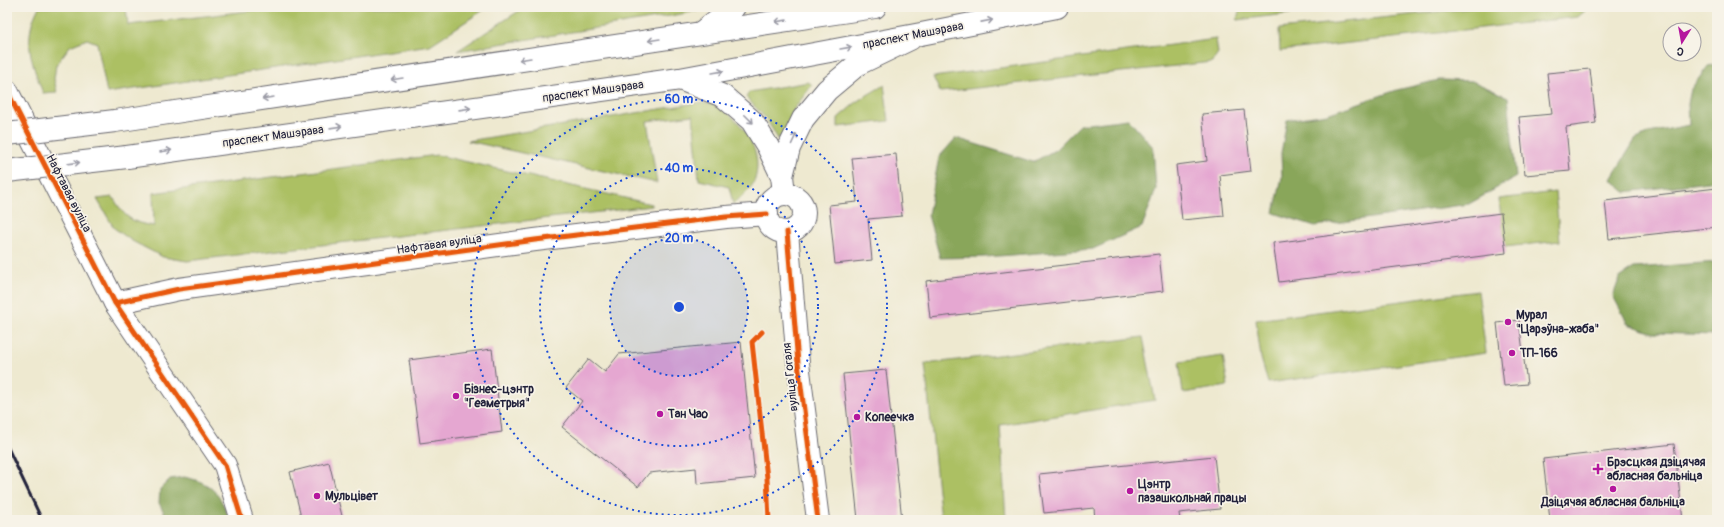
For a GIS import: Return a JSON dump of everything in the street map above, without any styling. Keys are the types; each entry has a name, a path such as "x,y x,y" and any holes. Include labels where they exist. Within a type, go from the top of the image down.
{"street":[{"path":"702,32 734,7"},
{"path":"7,134 115,122 875,7"},
{"name":"праспект Машэрава","path":"7,171 127,157 680,78 921,34 1057,7"},
{"path":"680,78 723,96 752,121 768,147 783,185 802,205 804,213 802,221 797,228 787,232 773,228 768,221 766,214 768,204 783,185 789,148 803,119 827,90 858,64 921,34"},
{"name":"Нафтавая вуліца","path":"7,91 115,303 225,465 242,520"},
{"name":"Нафтавая вуліца","path":"115,303 179,289 535,240 726,217 766,214"},
{"name":"вуліца Гогаля","path":"787,232 798,363 818,520"}],"green space":[{"path":"39,7 126,7 128,25 283,7 488,7 430,45 107,93 97,43 87,39 70,46 56,65 54,79 57,92 43,93 35,71 30,50 31,29"},
{"path":"525,7 710,7 687,13 457,51"},
{"path":"1250,7 1344,7 1237,20 1239,11"},
{"path":"1482,7 1589,7 1578,17 1280,51 1279,29"},
{"path":"1216,39 1218,53 1212,62 940,92 933,77"},
{"path":"1717,64 1717,181 1625,192 1611,179 1635,140 1649,133 1689,125 1688,104 1691,89 1708,66"},
{"path":"1439,80 1472,81 1508,97 1516,177 1469,204 1315,226 1274,213 1282,177 1281,153 1287,120 1327,114 1397,90"},
{"path":"809,82 812,85 794,109 784,133 778,139 767,120 746,97 749,92"},
{"path":"884,85 889,121 838,127 838,118 859,100"},
{"path":"696,103 714,105 726,112 742,127 753,147 757,168 754,183 743,196 733,204 729,187 699,180 693,115 647,121 657,183 468,141"},
{"path":"1128,119 1153,147 1156,189 1142,227 1093,249 985,257 940,258 928,215 939,157 956,138 1033,162 1055,150 1080,125"},
{"path":"437,155 651,204 651,206 187,261 163,257 132,241 114,228 97,199 113,197 121,210 129,218 146,225 154,226 153,193"},
{"path":"1555,192 1560,241 1504,247 1499,199"},
{"path":"1717,262 1717,335 1653,333 1628,324 1613,296 1620,277 1634,268"},
{"path":"1478,291 1486,353 1268,383 1261,358 1256,320"},
{"path":"1143,337 1155,400 1000,425 1006,520 941,520 925,364"},
{"path":"1223,356 1228,386 1183,393 1179,362"},
{"path":"184,477 202,482 214,491 222,503 230,520 168,520 159,503 160,489 170,479"}],"building":[{"path":"1590,69 1596,123 1566,127 1570,171 1525,175 1519,117 1552,114 1547,73"},
{"path":"1244,110 1251,171 1220,175 1224,216 1182,220 1176,165 1207,161 1202,114"},
{"path":"896,154 902,216 868,219 872,260 835,264 829,205 857,202 852,158"},
{"path":"1717,188 1717,227 1609,239 1605,201"},
{"path":"1501,213 1506,253 1279,282 1273,243"},
{"path":"1159,254 1163,291 930,318 926,281"},
{"name":"ТП-166","path":"1519,320 1527,384 1504,386 1497,323"},
{"name":"Тан Чао","path":"741,342 755,478 697,484 696,468 649,473 638,487 562,427 582,401 566,388 589,359 605,372 619,354"},
{"name":"Бізнес-цэнтр \"Геаметрыя\"","path":"492,349 502,432 420,443 409,360"},
{"path":"886,370 902,520 858,520 843,374"},
{"name":"Дзіцячая абласная бальніца","path":"1674,444 1683,520 1550,520 1543,459"},
{"name":"Цэнтр пазашкольнай працы","path":"1214,456 1220,509 1179,513 1180,520 1095,520 1094,508 1044,513 1039,474"},
{"name":"Мульцівет","path":"329,462 343,520 302,520 290,472"}],"railway":[{"path":"7,446 42,520"}],"cycle path":[{"path":"7,91 115,303 225,465 242,520"},
{"path":"115,303 179,289 535,240 726,217 767,214"},
{"path":"787,232 798,363 818,520"},
{"path":"762,332 752,342 767,478 769,520"}],"place":[{"name":"Мурал \"Царэўна-жаба\"","path":"1508,322"},
{"name":"ТП-166","path":"1512,353"},
{"name":"Бізнес-цэнтр \"Геаметрыя\"","path":"456,396"},
{"name":"Тан Чао","path":"660,414"},
{"name":"Копеечка","path":"857,417"},
{"name":"Брэсцкая дзіцячая абласная бальніца","path":"1598,469"},
{"name":"Дзіцячая абласная бальніца","path":"1613,489"},
{"name":"Цэнтр пазашкольнай працы","path":"1130,491"},
{"name":"Мульцівет","path":"317,496"}]}
